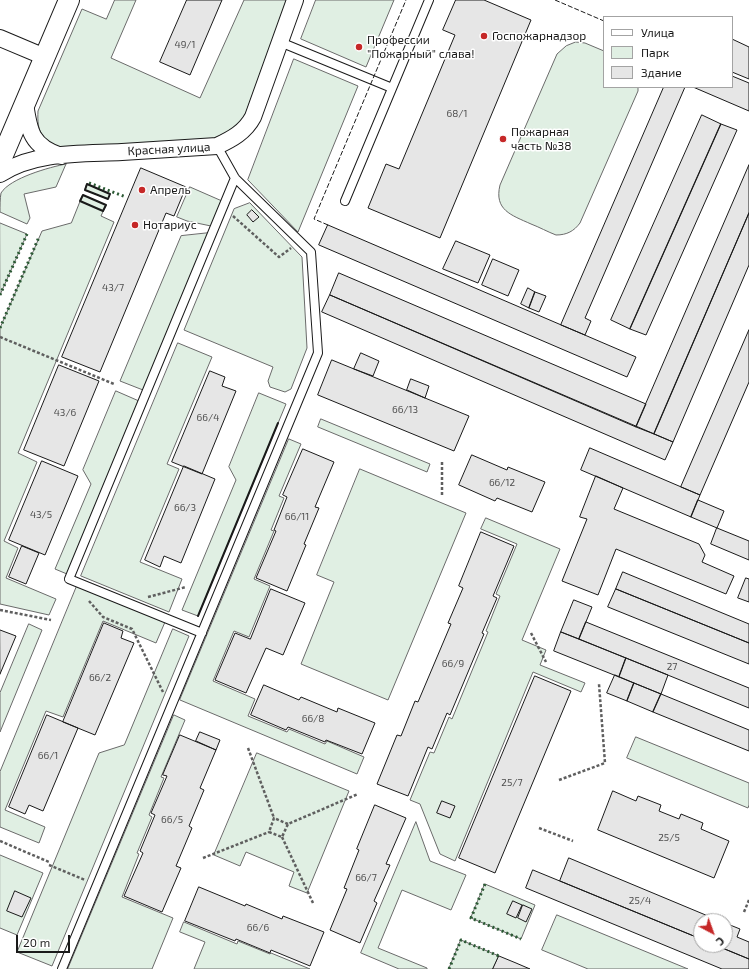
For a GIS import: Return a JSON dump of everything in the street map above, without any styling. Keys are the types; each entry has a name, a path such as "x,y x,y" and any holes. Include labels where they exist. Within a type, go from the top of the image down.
{"street":[{"path":"0,162 69,0"},
{"name":"Красная улица","path":"0,174 12,167 30,161 61,156 217,146 236,137 250,124 295,0"},
{"path":"0,38 45,57"},
{"path":"25,103 30,131 34,137 47,151 61,156"}],"lane":[{"path":"345,201 429,0"},
{"path":"280,42 392,88"},
{"path":"62,969 318,353 311,252 235,178 217,146"},
{"path":"202,634 68,579 235,178"}],"path":[{"path":"223,207 279,257 299,241"},
{"path":"0,337 114,384"},
{"path":"442,462 442,495"},
{"path":"126,602 186,587"},
{"path":"0,610 51,620"},
{"path":"102,617 132,629 171,707"},
{"path":"530,633 546,662"},
{"path":"560,780 605,763 599,684"},
{"path":"248,748 274,818 269,832"},
{"path":"282,837 288,824 358,794"},
{"path":"274,818 288,824"},
{"path":"539,828 573,841"},
{"path":"203,858 269,832 282,837 313,903"},
{"path":"0,841 49,864 98,884"},
{"path":"744,912 749,900"}],"green space":[{"path":"115,0 136,0 111,58 200,98 244,0 287,0 243,121 236,128 213,139 58,148 44,137 39,129 38,111 82,9 106,19"},
{"path":"316,0 394,0 366,67 301,39"},
{"path":"576,42 585,43 603,51 603,88 638,88 638,91 580,223 570,232 556,235 511,214 502,206 499,193 500,185 557,54 566,46"},
{"path":"294,59 358,86 298,232 248,180"},
{"path":"66,164 56,187 24,194 30,218 27,224 0,212 1,193 6,188 21,178 31,174"},
{"path":"87,184 110,194 108,199 85,190"},
{"path":"190,187 222,201 211,226 187,221 177,217"},
{"path":"83,195 106,205 101,216 114,222 18,453 37,462 4,541 18,548 6,578 56,599 49,615 0,604 0,328 42,231 71,223"},
{"path":"250,203 302,257 307,348 291,389 285,392 270,387 268,381 273,367 184,330 234,209"},
{"path":"0,223 27,234 0,295"},
{"path":"209,233 143,390 120,381 181,236"},
{"path":"178,343 212,357 167,464 179,469 140,562 182,579 169,612 81,576"},
{"path":"116,391 139,401 67,574 55,569 91,484 83,470"},
{"path":"259,393 286,404 198,616 182,610 236,480 229,467"},
{"path":"321,419 430,464 427,472 318,427"},
{"path":"289,439 301,444 279,496 284,498 271,530 274,531 254,579 270,586 249,637 234,631 213,681 255,699 248,716 287,732 289,729 325,744 327,741 364,757 357,774 180,700"},
{"path":"360,469 466,513 388,700 301,664 334,582 317,575"},
{"path":"486,518 560,549 522,640 546,650 540,665 585,683 581,692 533,672 455,861 440,854 420,804 410,800 430,752 434,753 449,717 452,719 488,632 486,631 500,596 496,594 517,544 481,529"},
{"path":"77,586 165,622 156,643 103,621 63,717 46,711 5,810 45,827 39,843 0,827 0,772"},
{"path":"29,624 42,630 0,732 0,693"},
{"path":"173,629 189,636 52,966 17,952 99,753 124,745"},
{"path":"174,715 185,720 161,777 164,778 149,815 152,817 137,853 139,854 122,897 173,918 152,969 68,969"},
{"path":"636,737 749,783 748,808 627,758"},
{"path":"257,753 349,791 307,893 289,886 294,872 246,852 240,866 214,855"},
{"path":"416,822 430,861 466,875 451,910 402,890 378,948 427,969 399,969 361,953"},
{"path":"0,855 43,873 17,935 0,928"},
{"path":"485,884 535,905 521,939 471,918"},
{"path":"557,915 688,969 588,969 542,950"},
{"path":"184,922 237,944 238,941 310,969 194,969 205,942 180,932"},
{"path":"461,940 499,956 493,969 449,969"}],"building":[{"path":"187,0 222,0 190,75 160,62"},
{"path":"456,0 484,0 531,20 440,238 368,208 386,164 399,169 455,35 443,30"},
{"path":"733,39 749,47 749,79 733,72"},
{"path":"733,76 749,83 749,111 695,88 733,88"},
{"path":"664,88 685,88 585,318 591,321 585,335 561,325"},
{"path":"702,115 721,124 630,329 611,320"},
{"path":"721,124 737,130 646,335 630,329"},
{"path":"749,165 749,213 654,434 636,427"},
{"path":"141,168 186,187 174,216 166,213 100,372 62,357"},
{"path":"252,210 259,217 253,222 247,215"},
{"path":"749,213 749,265 673,442 654,434"},
{"path":"328,225 636,357 627,377 319,245"},
{"path":"456,241 490,255 478,283 443,269"},
{"path":"493,259 519,270 508,296 482,285"},
{"path":"339,273 646,404 636,427 330,295"},
{"path":"528,288 535,292 529,308 521,304"},
{"path":"535,292 546,296 539,312 529,308"},
{"path":"330,295 673,442 665,460 322,312"},
{"path":"749,330 749,382 700,495 681,487"},
{"path":"361,353 379,361 373,376 354,369"},
{"path":"332,360 469,416 454,451 318,395"},
{"path":"59,365 99,381 64,466 24,450"},
{"path":"210,371 225,377 222,386 236,391 202,474 172,462"},
{"path":"411,379 429,386 425,398 407,390"},
{"path":"590,448 700,495 691,517 581,470"},
{"path":"303,449 334,462 315,507 319,508 287,591 256,578 276,531 274,530 287,497 283,495"},
{"path":"472,455 507,470 508,467 545,482 532,512 497,498 495,501 459,485"},
{"path":"42,461 78,476 45,555 9,540"},
{"path":"184,466 215,479 181,563 164,556 160,567 145,560"},
{"path":"596,476 623,488 614,509 699,544 705,555 702,562 734,576 726,594 616,549 598,595 562,581 587,519 580,517"},
{"path":"698,500 724,511 717,528 691,517"},
{"path":"717,528 749,541 749,560 711,544"},
{"path":"481,532 514,546 493,596 497,598 482,633 484,634 450,715 447,713 432,749 428,747 408,796 377,784 397,735 401,736 415,701 418,702 451,624 448,623 463,588 459,586"},
{"path":"22,546 39,553 26,584 9,577"},
{"path":"623,572 749,624 749,643 616,589"},
{"path":"746,578 749,579 749,602 738,598"},
{"path":"271,589 305,603 283,655 266,648 246,693 215,680 235,633 250,639"},
{"path":"616,589 749,643 749,664 608,607"},
{"path":"574,600 592,607 579,639 561,632"},
{"path":"586,622 749,688 749,708 579,639"},
{"path":"104,623 123,631 121,638 134,643 95,735 63,722"},
{"path":"0,630 16,636 0,674"},
{"path":"561,632 626,658 619,677 554,651"},
{"path":"626,658 668,675 661,694 619,677"},
{"path":"615,675 634,683 627,701 607,693"},
{"path":"535,676 571,691 495,873 459,858"},
{"path":"634,683 661,694 653,712 627,701"},
{"path":"264,685 299,700 301,697 337,712 338,708 375,723 362,754 326,740 325,742 288,727 286,730 251,715"},
{"path":"661,694 749,730 749,751 653,712"},
{"path":"47,715 78,728 43,811 29,805 25,814 9,807"},
{"path":"200,732 220,740 216,750 196,741"},
{"path":"180,735 216,750 200,788 204,790 189,826 192,828 176,866 181,868 162,912 124,896 143,853 140,851 155,815 151,813 167,776 163,775"},
{"path":"613,791 636,801 638,796 661,805 659,811 679,819 681,814 703,823 701,829 729,841 714,878 598,830"},
{"path":"442,801 455,806 450,818 437,813"},
{"path":"375,805 406,818 386,864 390,865 374,901 377,903 360,943 330,930 347,889 344,888 359,850 357,849"},
{"path":"569,858 701,913 693,913 693,936 560,881"},
{"path":"533,870 693,936 693,953 733,952 749,959 749,969 722,969 526,888"},
{"path":"199,887 245,906 246,904 282,919 283,916 324,932 310,966 271,950 270,953 236,939 235,941 185,921"},
{"path":"15,891 31,898 22,917 7,911"},
{"path":"513,901 522,905 516,918 507,914"},
{"path":"523,905 532,909 526,922 518,918"},
{"path":"733,926 740,929 737,937 749,942 749,959 733,952"},
{"path":"499,956 516,963 530,969 493,969"}],"hedge":[{"path":"89,183 126,197"},
{"path":"0,295 27,234"},
{"path":"0,328 39,237"},
{"path":"485,884 471,918 521,939"},
{"path":"449,969 461,940 499,956"}],"fence":[{"path":"328,225 314,219 406,0"},
{"path":"555,0 603,21"}],"wall":[{"path":"87,184 110,194 108,199 85,190 87,184"},
{"path":"83,195 106,205 103,211 80,201 83,195"},
{"path":"198,616 278,423"}],"place":[{"name":"Госпожарнадзор","path":"484,36"},
{"name":"Профессии \"Пожарный\" слава!","path":"359,47"},
{"name":"Пожарная часть №38","path":"503,139"},
{"name":"Апрель","path":"142,190"},
{"name":"Нотариус","path":"135,225"}]}
